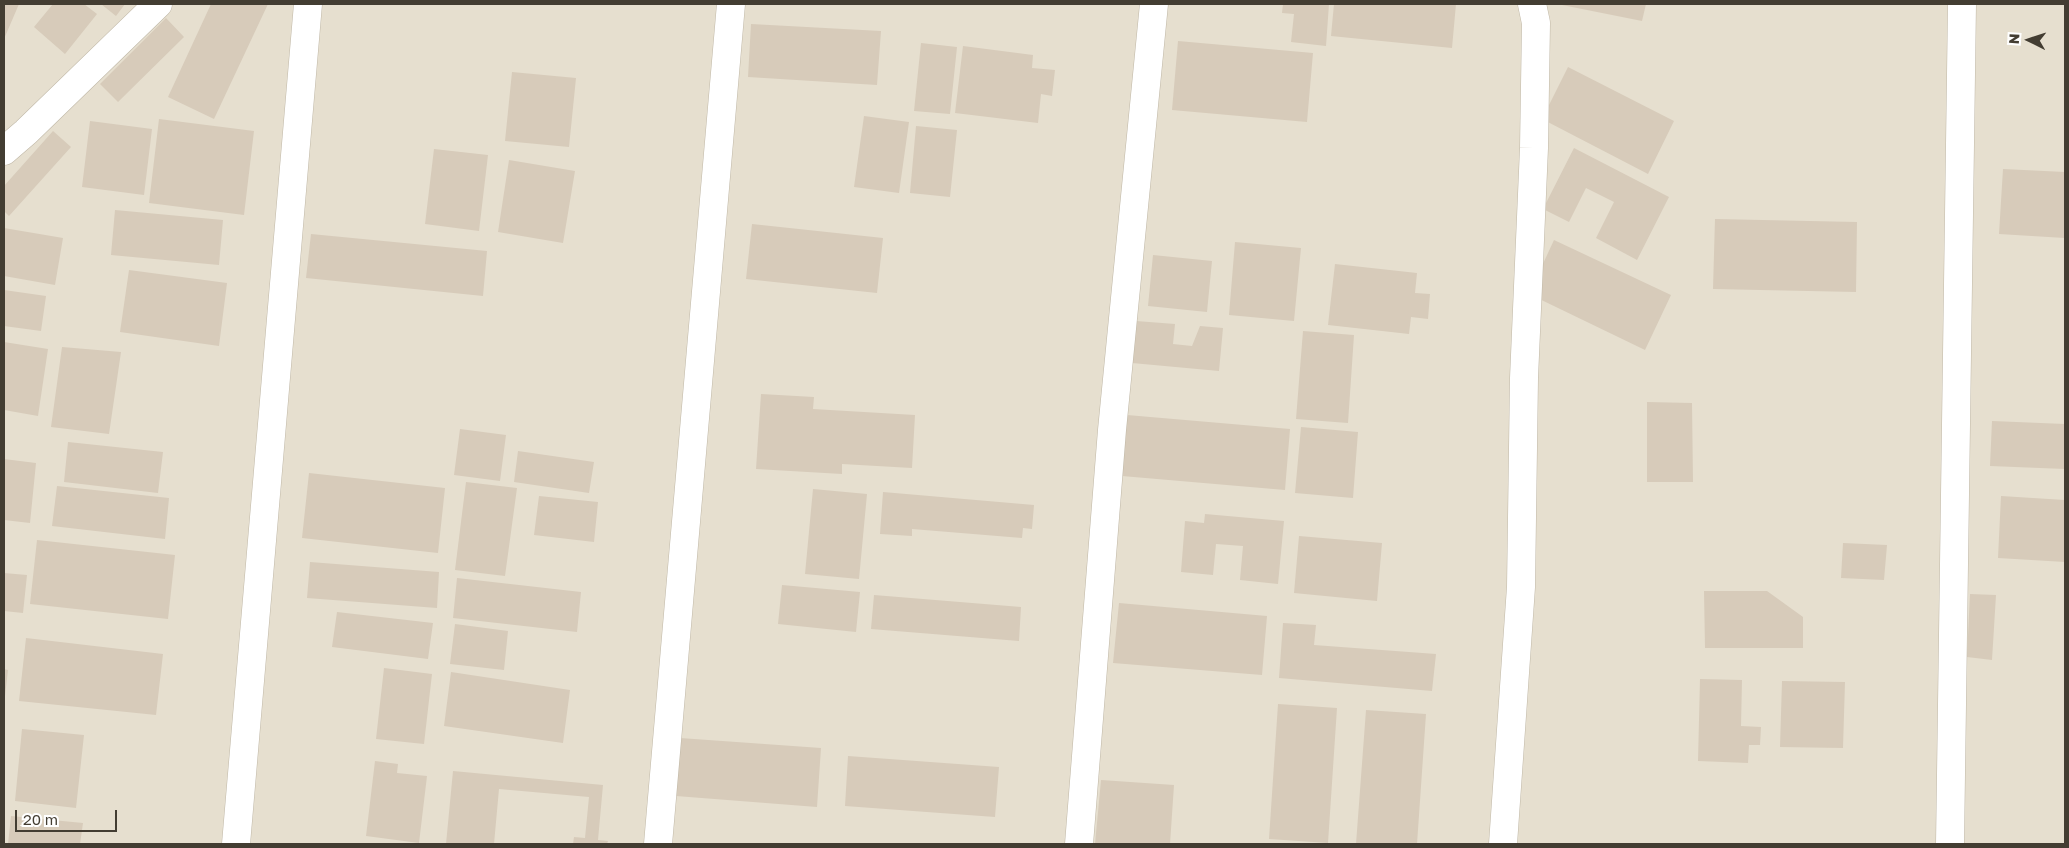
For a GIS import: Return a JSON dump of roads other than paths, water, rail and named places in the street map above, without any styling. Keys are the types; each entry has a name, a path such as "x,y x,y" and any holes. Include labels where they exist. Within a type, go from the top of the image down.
{"street":[{"path":"4,151 158,4"},
{"path":"236,844 308,4"},
{"path":"658,844 731,4"},
{"path":"1079,844 1113,420 1154,4"},
{"path":"1503,844 1521,587 1524,378 1534,148 1536,23 1532,4"},
{"path":"1950,844 1962,4"}]}
